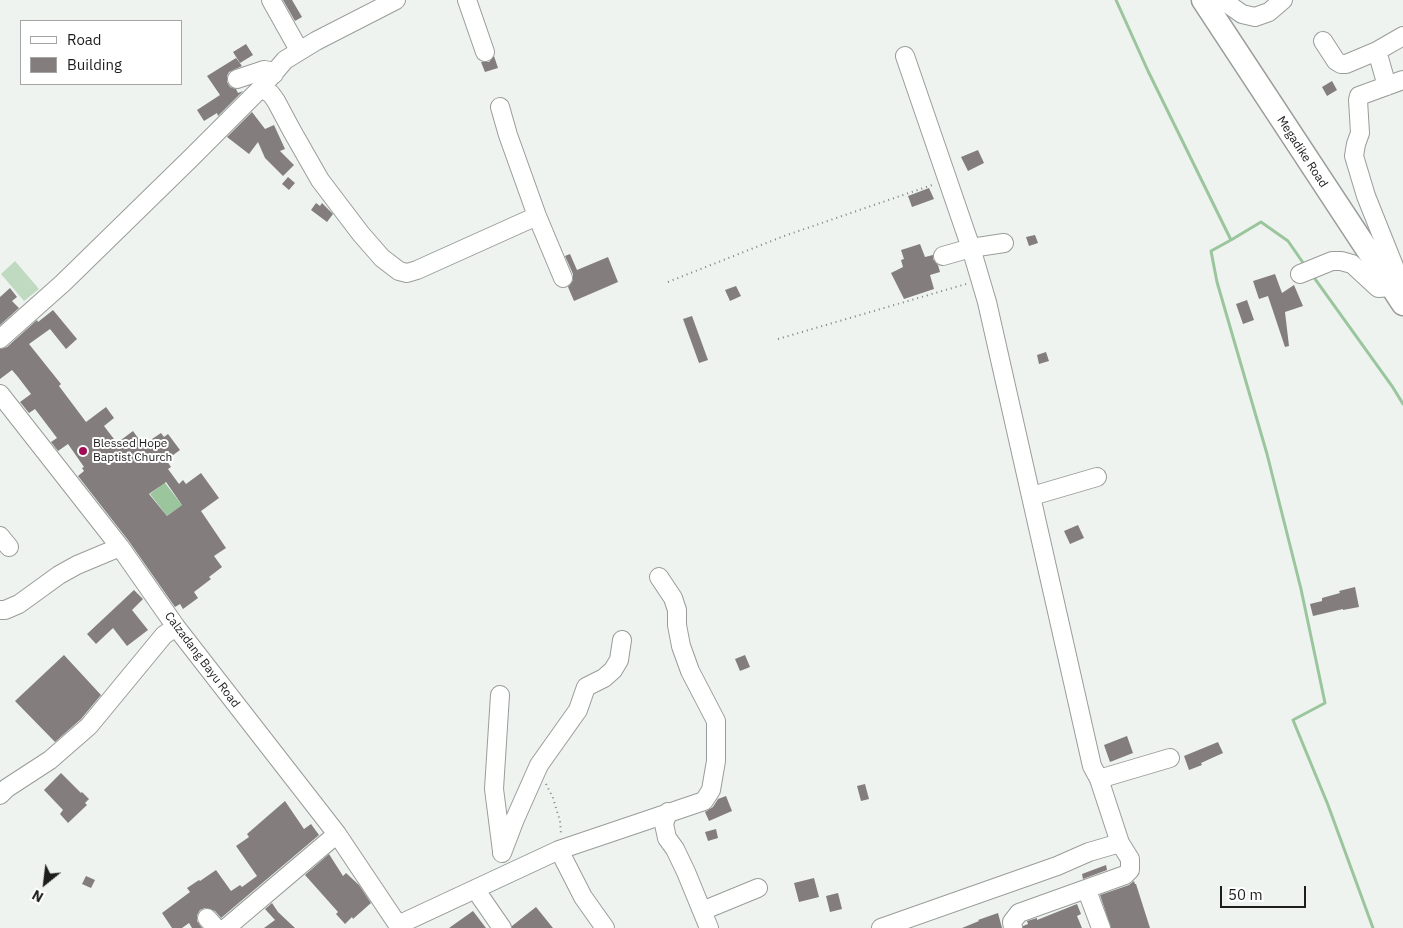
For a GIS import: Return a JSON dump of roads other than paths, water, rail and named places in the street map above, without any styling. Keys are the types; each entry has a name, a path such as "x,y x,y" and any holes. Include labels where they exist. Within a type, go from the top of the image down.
{"main road":[{"name":"Megadike Road","path":"1202,0 1397,296"}],"street":[{"path":"271,0 300,50"},
{"path":"0,339 63,283 191,158 261,88 285,60 300,50 396,0"},
{"path":"467,0 485,52"},
{"path":"1222,0 1242,14 1255,18 1269,12 1282,0"},
{"path":"1323,41 1336,61 1346,64 1377,51 1403,36"},
{"path":"1307,271 1332,261 1352,264 1378,288 1397,296 1394,266 1366,196 1354,156 1360,133 1359,96 1395,83 1377,51"},
{"path":"905,56 971,248 980,280 1032,496 1092,766 1100,779 1120,844 1130,859 1128,872 1121,877 1084,890 1016,921"},
{"path":"237,79 264,70 274,74"},
{"path":"261,88 271,94 276,101 320,180 361,234 382,258 399,271 407,273 417,270 537,216"},
{"path":"500,107 537,216 563,278"},
{"path":"943,256 971,248 1004,243"},
{"name":"Calzadang Bayu Road","path":"0,394 120,548 176,627 337,834 399,926"},
{"path":"1032,496 1096,477"},
{"path":"0,610 5,610 19,604 59,575 77,565 120,548"},
{"path":"399,926 559,850 704,801 711,790 716,761 716,721 690,671 681,646 677,625 677,610 673,598 659,577"},
{"path":"0,795 7,788 50,760 89,726 164,634 176,627"},
{"path":"502,853 539,765 578,710 586,687 604,678 619,660 622,640"},
{"path":"499,879 502,853 494,789 500,696"},
{"path":"1100,779 1170,758"},
{"path":"668,812 664,824 667,838 675,849 686,872 709,928"},
{"path":"226,928 337,834"},
{"path":"881,928 926,920 1102,848 1120,844"},
{"path":"559,850 583,897 605,928"},
{"path":"702,911 758,888"},
{"path":"475,889 502,928"},
{"path":"1084,890 1089,896 1101,928"}],"waterway":[{"path":"1116,0 1148,71 1231,240 1261,222 1288,241 1306,267"},
{"path":"1231,240 1211,251 1217,282 1267,454 1301,589 1325,703 1293,720 1328,805 1373,928"},
{"path":"1313,276 1403,404"}],"place":[{"name":"Blessed Hope Baptist Church","path":"83,451"}]}
